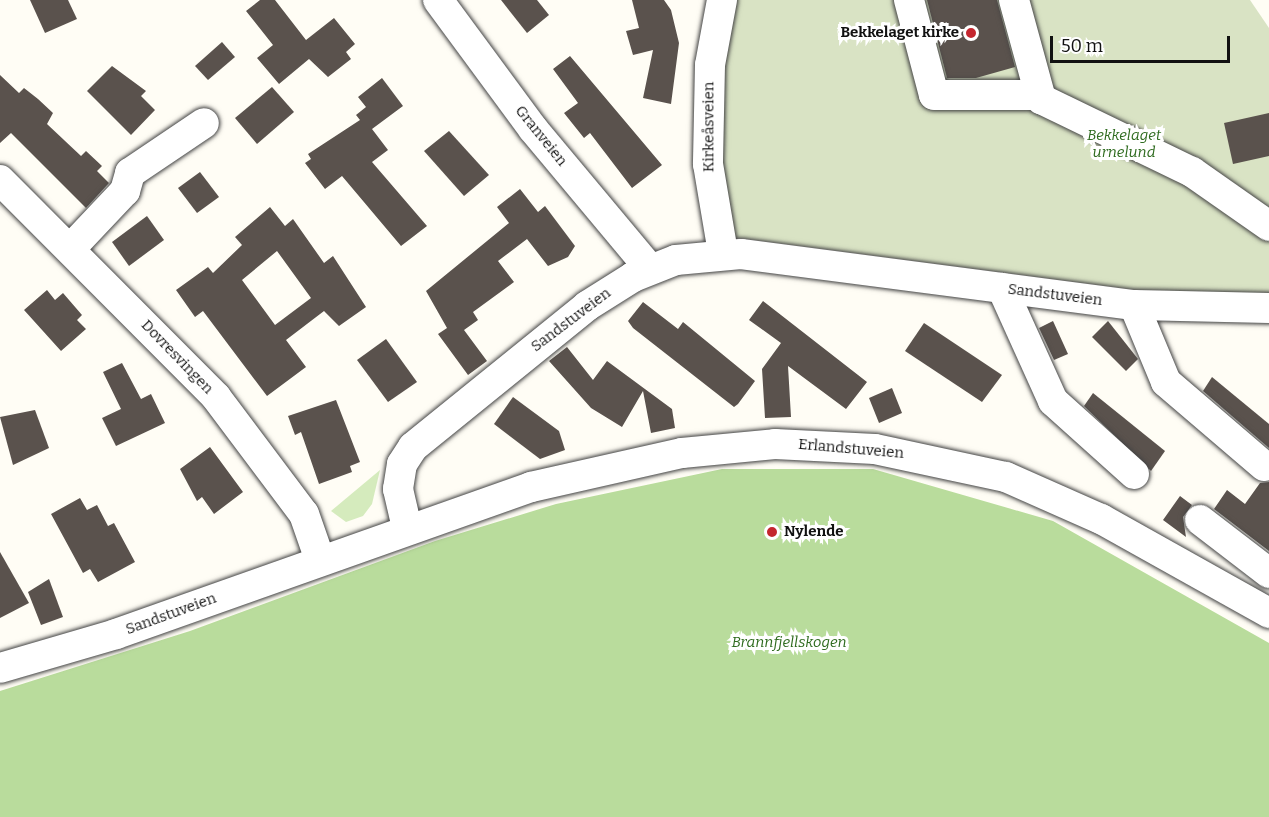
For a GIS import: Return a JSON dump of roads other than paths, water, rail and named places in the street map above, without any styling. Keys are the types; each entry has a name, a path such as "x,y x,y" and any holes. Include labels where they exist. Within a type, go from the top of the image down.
{"street":[{"name":"Granveien","path":"438,0 533,129 650,269"},
{"name":"Kirkeåsveien","path":"722,0 710,65 708,164 723,253"},
{"path":"909,0 934,95 1038,95 1192,172 1269,226"},
{"path":"1014,0 1038,95"},
{"path":"72,247 125,191 130,173 204,123"},
{"name":"Dovresvingen","path":"0,180 72,247 216,398 303,514 320,560"},
{"name":"Sandstuveien","path":"0,668 116,634 407,528 398,489 402,464 413,447 562,325 650,269 723,253 1134,305 1269,308"},
{"path":"1002,288 1053,401 1134,474"},
{"path":"1134,305 1166,382 1264,466"},
{"name":"Erlandstuveien","path":"407,528 560,479 682,453 785,444 875,448 949,462 1035,489 1138,538 1269,614"},
{"path":"1200,520 1269,573"}],"place":[{"name":"Bekkelaget kirke","path":"971,33"},
{"name":"Nylende","path":"772,532"}],"park label":[{"name":"Bekkelaget urnelund","path":"1124,144"},
{"name":"Brannfjellskogen","path":"789,643"}]}
